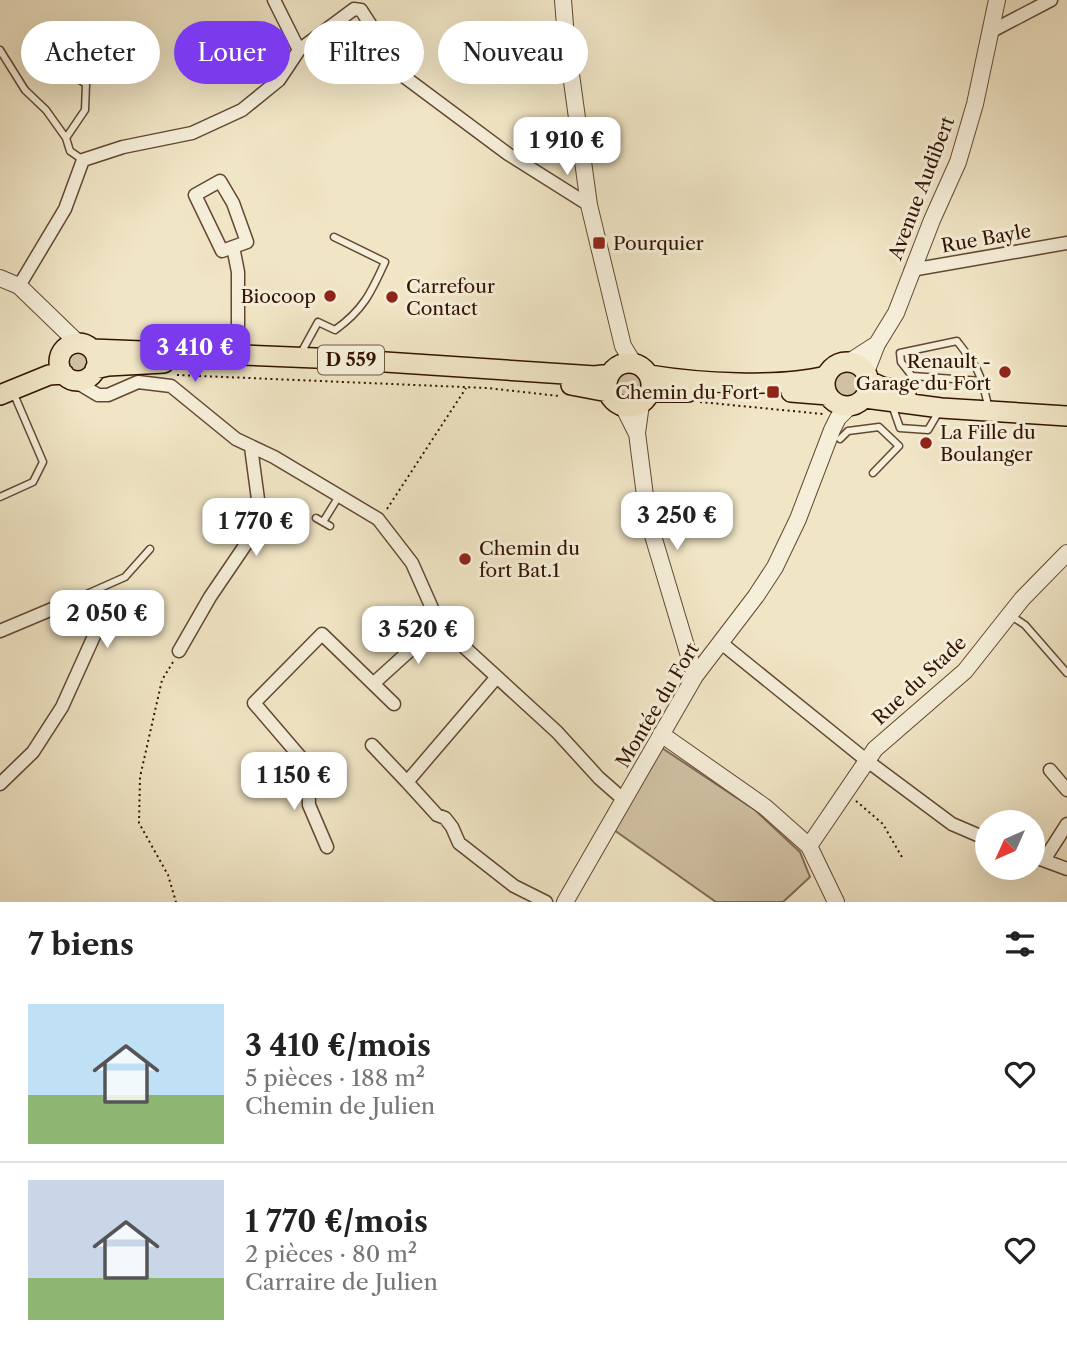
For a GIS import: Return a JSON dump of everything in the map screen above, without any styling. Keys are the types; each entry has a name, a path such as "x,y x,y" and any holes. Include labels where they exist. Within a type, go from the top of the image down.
{"main road":[{"name":"D 559","path":"4,389 77,361 238,355 595,376 629,384 814,379 844,399 1067,416"},
{"path":"77,361 219,364 593,387 629,384"},
{"name":"D 559","path":"844,399 882,387 914,396 1067,406"}],"street":[{"path":"274,0 299,50"},
{"path":"563,0 589,205 623,346 648,519 695,676"},
{"name":"Avenue Audibert","path":"844,399 896,313 911,270 958,162 975,104 998,0"},
{"path":"990,32 1051,0"},
{"path":"19,286 65,209 83,160 123,147 192,133 242,110 279,80 299,50 354,9 361,10 394,64 406,78 508,154 589,205"},
{"path":"220,181 233,203 247,242 233,247 222,250 195,195 220,181"},
{"name":"Rue Bayle","path":"911,270 1067,243"},
{"path":"233,247 238,272 238,355"},
{"path":"0,278 19,286 77,361 98,395 108,395 138,382 171,386 236,439 274,457 379,520 412,563 439,624 556,732 599,778 624,800"},
{"name":"Montée du Fort","path":"565,902 695,676 775,567 798,519 844,399"},
{"path":"179,650 209,597 246,544 259,507 251,447"},
{"name":"Rue du Stade","path":"809,846 875,749 965,671 1032,587 1067,553"},
{"path":"0,631 69,602 90,607 99,625 62,707 33,752 0,784"},
{"path":"374,682 439,624"},
{"path":"327,847 309,805 309,766 254,703 322,634 394,704"},
{"path":"720,642 866,760 952,824 975,834"},
{"path":"407,782 496,678"},
{"path":"661,734 765,807 809,846 836,902"},
{"path":"372,745 437,815 445,818 459,843 514,886 546,902"},
{"path":"1050,770 1067,790"},
{"path":"1045,850 1067,824"},
{"path":"1045,861 1067,869"}],"lane":[{"path":"0,50 25,90 46,110 66,138 70,151 83,160"},
{"path":"66,138 85,110 86,84"},
{"path":"298,357 318,322 335,330 359,310 385,262 334,237"},
{"path":"982,381 912,376 901,362 900,353 957,341 980,370 987,401"},
{"path":"0,497 33,482 43,461 4,389"},
{"path":"844,399 848,430 879,427 898,446 873,473"},
{"path":"323,522 339,495"},
{"path":"69,602 125,577 150,549"},
{"path":"1010,615 1025,625 1067,673"}],"path":[{"path":"176,375 467,387 567,396"},
{"path":"379,520 467,387"},
{"path":"690,401 797,410 844,399"},
{"path":"176,902 168,875 139,823 140,776 162,680 179,650"},
{"path":"846,792 883,824 903,859"}],"shaded area":[{"path":"75,343 96,358 91,375 78,380 59,366 59,357 65,347"},
{"path":"628,363 642,369 651,381 637,406 623,405 612,399 610,374 619,366"},
{"path":"847,363 862,369 868,384 862,399 847,405 832,399 826,384 832,369"},
{"path":"662,748 755,810 800,852 810,877 783,902 716,902 614,830"}],"place":[{"name":"Pourquier","path":"599,243"},
{"name":"Biocoop","path":"330,296"},
{"name":"Carrefour Contact","path":"392,297"},
{"name":"Renault - Garage du Fort","path":"1005,372"},
{"name":"Chemin du Fort","path":"773,392"},
{"name":"La Fille du Boulanger","path":"926,443"},
{"name":"Chemin du fort Bat.1","path":"465,559"}]}
